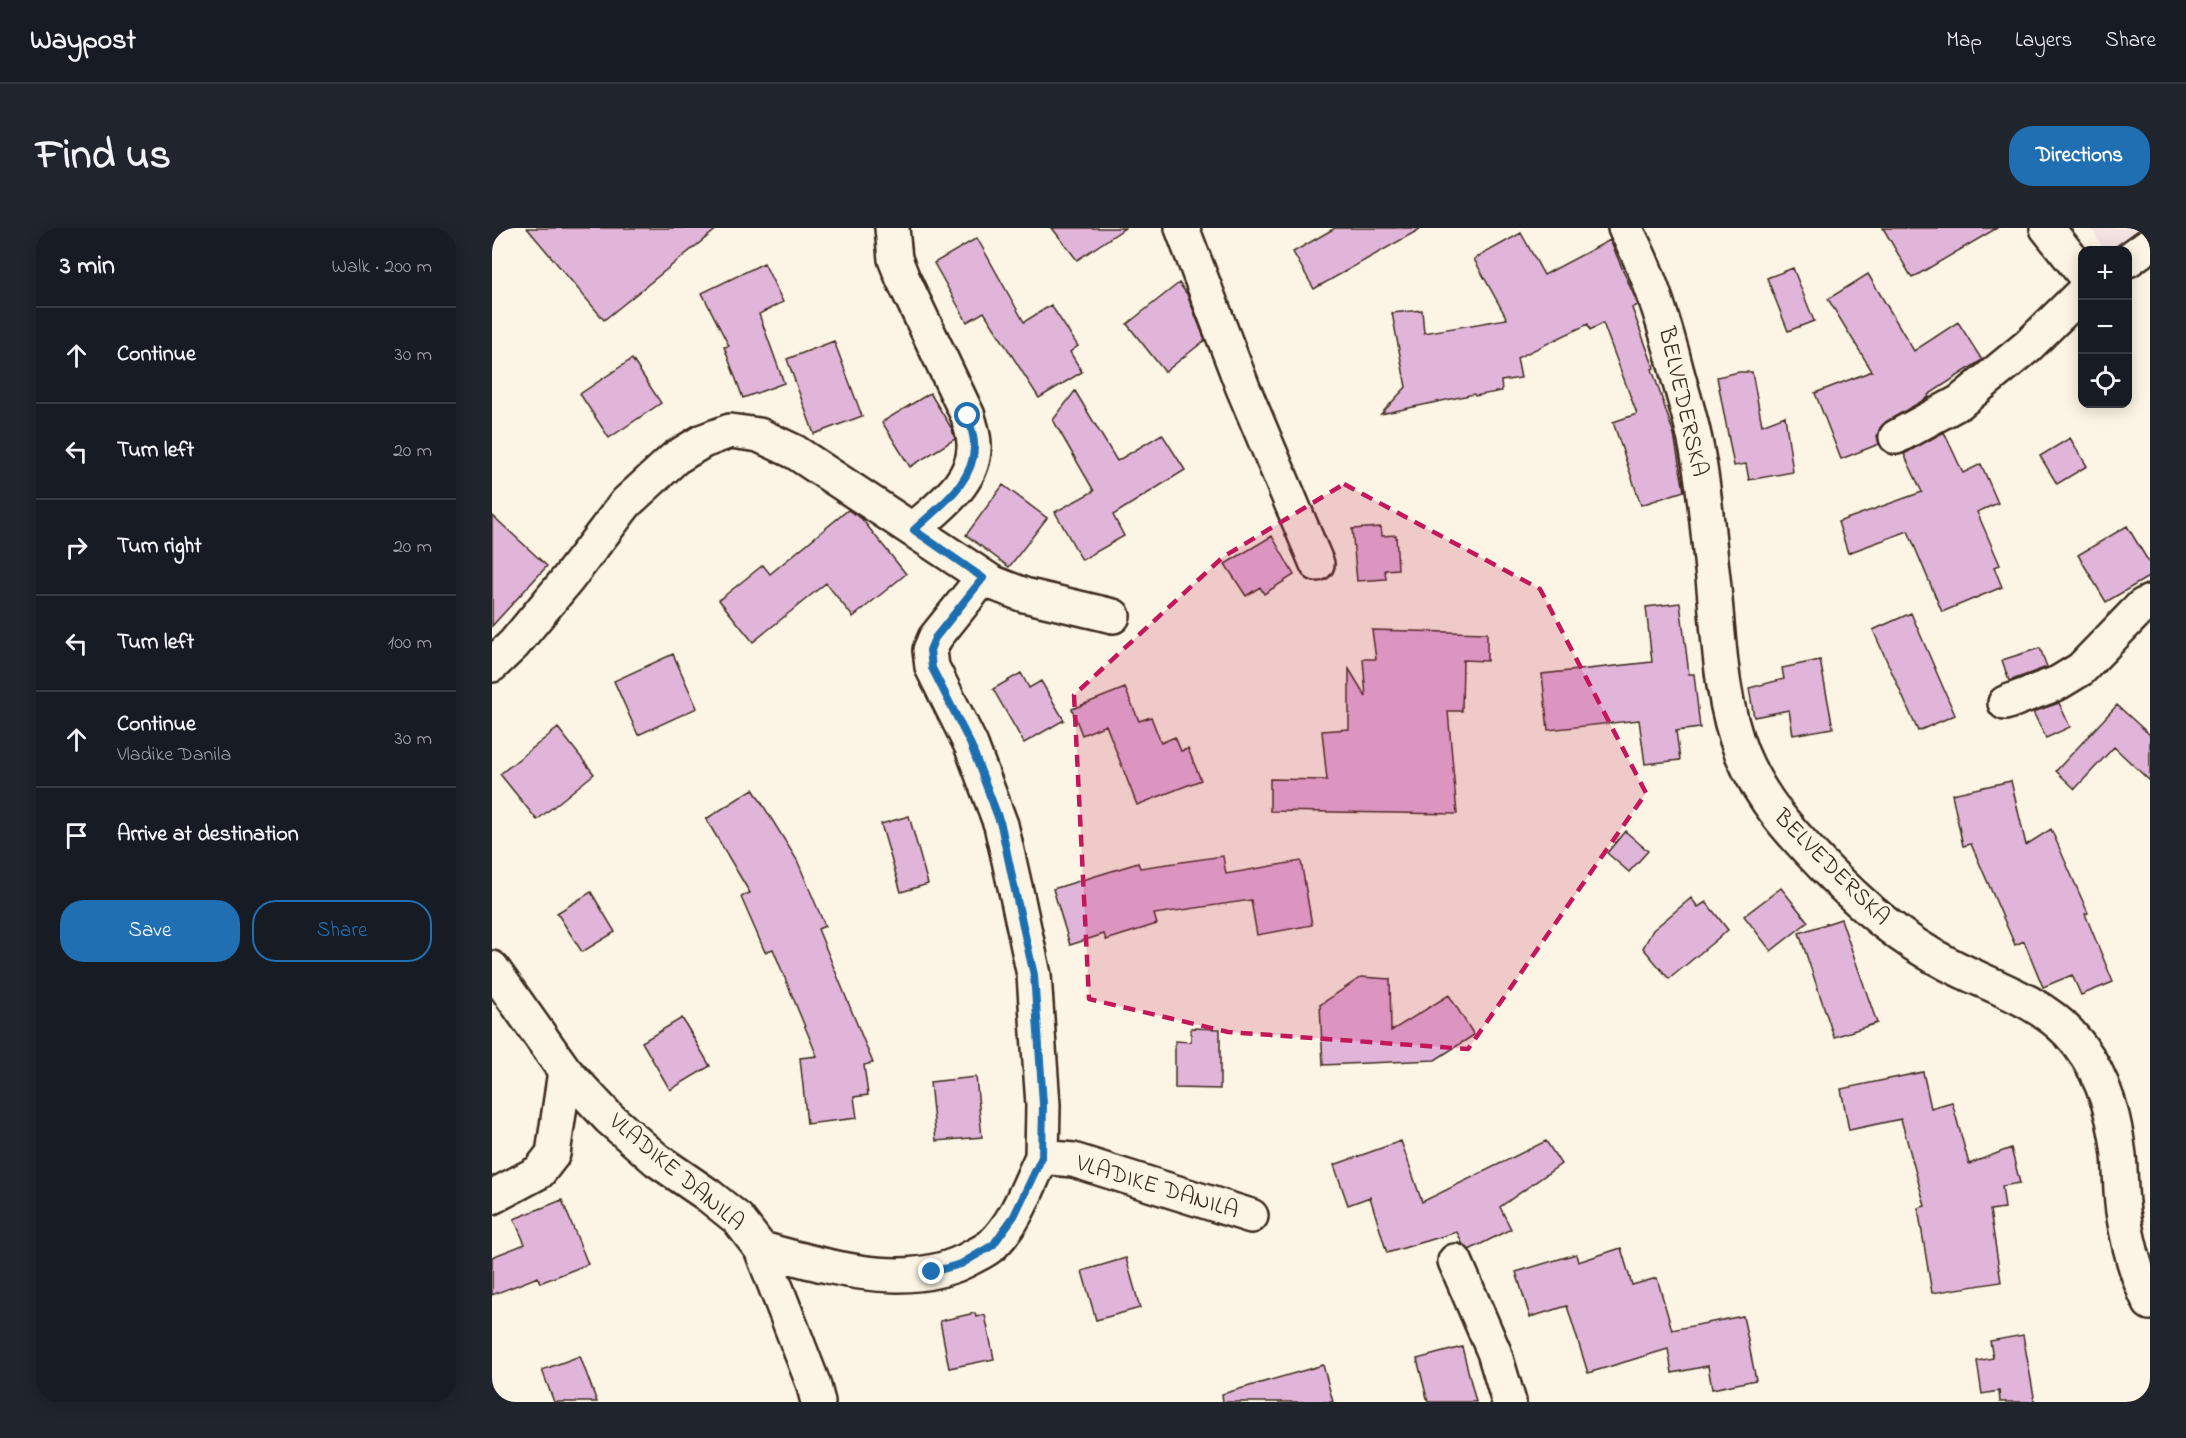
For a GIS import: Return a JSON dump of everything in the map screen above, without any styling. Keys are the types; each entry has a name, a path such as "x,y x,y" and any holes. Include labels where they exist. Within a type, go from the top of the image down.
{"street":[{"path":"892,228 895,259 968,416 974,445 970,468 961,484 914,530"},
{"path":"1182,228 1243,388 1317,564"},
{"name":"BELVEDERSKA","path":"1625,228 1642,258 1692,429 1704,498 1724,683 1731,720 1742,753 1763,798 1794,836 1868,910 1900,935 1946,964 2035,1005 2069,1033 2097,1070 2112,1110 2119,1153 2123,1216 2131,1254 2150,1303"},
{"path":"2047,228 2078,267"},
{"path":"2132,257 2150,244"},
{"path":"1896,437 1960,402 2028,346 2078,297"},
{"path":"492,665 514,644 567,580 626,503 675,458 703,441 730,432 759,435 795,452 993,584 1113,616"},
{"path":"983,578 935,638 930,650 932,668 971,745 1001,825 1020,911 1034,975 1043,1104 1042,1157"},
{"path":"2005,703 2058,683 2081,669 2142,606 2150,602"},
{"name":"VLADIKE DANILA","path":"492,968 565,1071 609,1118 657,1160 738,1219 761,1249 850,1271 882,1274 932,1272 961,1264 993,1245 1014,1216 1042,1157 1072,1160 1251,1216"},
{"path":"492,1197 539,1172 553,1154 565,1071"},
{"path":"761,1249 813,1383 818,1402"},
{"path":"1455,1261 1494,1352 1509,1402"}],"highlighted area":[{"path":"1344,484 1540,589 1646,793 1468,1049 1228,1032 1089,999 1074,695 1223,557"}],"shaded area":[{"path":"2091,228 2150,228 2131,246 2102,246"}],"building":[{"path":"527,228 718,228 604,320"},
{"path":"1052,228 1125,228 1077,260"},
{"path":"1335,228 1422,228 1314,289 1293,252"},
{"path":"1883,228 1997,228 1912,278"},
{"path":"1521,233 1544,275 1610,240 1638,305 1632,308 1654,368 1652,369 1674,435 1684,491 1641,505 1613,422 1637,414 1603,323 1590,330 1588,324 1517,358 1521,378 1501,381 1502,391 1475,396 1474,394 1381,414 1406,387 1392,313 1422,310 1424,333 1507,319 1474,259"},
{"path":"977,238 1024,322 1051,305 1078,346 1070,352 1082,372 1039,398 984,312 967,322 934,263"},
{"path":"764,263 783,302 759,314 784,383 743,398 724,347 729,346 702,293"},
{"path":"1793,268 1814,321 1788,331 1767,278"},
{"path":"1868,274 1914,351 1958,322 1982,360 1928,395 1929,397 1887,421 1880,428 1877,436 1879,444 1841,459 1815,393 1872,371 1828,299"},
{"path":"1179,283 1187,294 1205,340 1165,372 1127,324"},
{"path":"834,341 862,416 814,434 787,359"},
{"path":"632,359 661,403 609,438 580,394"},
{"path":"1739,372 1752,372 1762,425 1785,416 1793,472 1749,480 1746,464 1734,466 1717,377"},
{"path":"1075,391 1117,461 1162,434 1185,470 1113,515 1124,536 1082,560 1055,512 1094,491 1053,420"},
{"path":"930,393 952,429 955,439 910,467 882,422"},
{"path":"1944,432 1963,473 1981,464 1998,503 1977,512 2000,565 1994,567 2002,587 1942,612 1908,531 1848,553 1838,522 1922,492 1904,454"},
{"path":"2070,438 2087,466 2057,484 2040,456"},
{"path":"1003,485 1047,518 1009,567 966,535"},
{"path":"848,510 861,518 906,574 853,617 826,583 753,642 719,600 763,565 770,574"},
{"path":"492,515 547,566 492,626"},
{"path":"2127,526 2150,564 2150,576 2106,602 2078,555"},
{"path":"1381,527 1382,536 1396,535 1398,569 1385,570 1386,579 1357,581 1352,529"},
{"path":"1272,536 1294,575 1264,594 1260,587 1246,596 1225,564"},
{"path":"1680,603 1689,674 1694,674 1700,728 1676,731 1680,760 1645,764 1639,720 1548,730 1542,674 1652,662 1646,607"},
{"path":"1911,613 1955,715 1918,731 1873,630"},
{"path":"1372,630 1487,633 1487,661 1463,660 1462,711 1448,711 1457,814 1270,811 1270,779 1327,780 1322,731 1349,729 1349,669 1366,697 1363,659 1376,659"},
{"path":"2040,648 2047,667 2009,681 2002,660"},
{"path":"673,654 697,708 638,735 614,681"},
{"path":"1820,660 1833,728 1793,735 1789,710 1754,717 1749,688 1784,679 1782,668"},
{"path":"1021,673 1029,688 1041,681 1064,720 1024,743 993,689"},
{"path":"1125,688 1139,721 1151,717 1161,743 1175,737 1181,751 1188,749 1201,780 1137,805 1106,725 1082,735 1072,709"},
{"path":"2059,703 2070,727 2046,738 2033,712"},
{"path":"2117,705 2150,735 2150,781 2114,747 2075,789 2056,771"},
{"path":"558,728 594,774 537,820 500,774"},
{"path":"2011,781 2026,845 2051,829 2088,913 2085,914 2113,982 2081,995 2072,975 2043,987 2024,941 2015,945 1971,844 1963,846 1952,794"},
{"path":"753,789 797,860 825,926 818,929 873,1063 864,1065 868,1095 854,1097 857,1118 807,1124 800,1058 817,1056 773,949 765,952 741,897 750,893 706,819"},
{"path":"909,816 928,884 901,892 881,824"},
{"path":"1625,831 1648,851 1629,872 1607,853"},
{"path":"1223,856 1226,874 1301,861 1312,925 1257,935 1251,900 1154,914 1157,924 1106,940 1104,934 1070,945 1053,889 1138,863 1140,868"},
{"path":"1781,888 1808,922 1771,951 1744,916"},
{"path":"591,892 615,932 582,952 557,913"},
{"path":"1691,898 1698,907 1706,902 1728,930 1669,979 1643,948 1653,930"},
{"path":"1841,919 1877,1023 1834,1037 1799,933"},
{"path":"1361,977 1390,979 1391,1031 1449,995 1474,1035 1435,1060 1323,1065 1320,1005"},
{"path":"682,1018 710,1066 670,1090 642,1042"},
{"path":"1191,1028 1220,1029 1220,1089 1175,1088 1175,1041 1191,1042"},
{"path":"1923,1072 1931,1108 1952,1102 1969,1164 2011,1148 2020,1183 2002,1186 2005,1208 1990,1210 2001,1282 1932,1293 1918,1208 1925,1206 1901,1119 1849,1130 1841,1089"},
{"path":"976,1077 982,1137 936,1141 930,1082"},
{"path":"1401,1141 1422,1202 1546,1141 1561,1164 1500,1207 1511,1229 1469,1250 1463,1245 1457,1232 1387,1253 1370,1197 1348,1205 1334,1165"},
{"path":"562,1200 588,1264 540,1283 538,1277 492,1295 492,1257 525,1244 514,1219"},
{"path":"1621,1248 1632,1285 1657,1278 1672,1330 1743,1316 1756,1380 1712,1389 1708,1366 1672,1373 1668,1349 1588,1373 1567,1306 1530,1317 1516,1272 1576,1254 1578,1262"},
{"path":"1126,1258 1140,1308 1096,1320 1082,1271"},
{"path":"975,1313 976,1317 985,1315 994,1359 949,1368 940,1321"},
{"path":"2023,1335 2035,1402 2000,1402 1999,1391 1982,1394 1977,1361 1993,1358 1990,1341"},
{"path":"1462,1347 1476,1402 1428,1402 1417,1359"},
{"path":"580,1356 597,1402 554,1402 542,1370"},
{"path":"1323,1365 1333,1402 1223,1402 1222,1394"}],"route":[{"path":"932,1272 961,1264 993,1245 1014,1216 1042,1157 1043,1104 1034,975 1001,825 971,745 932,668 930,650 935,638 983,578 914,530 961,484 970,468 974,445 968,416"}]}
